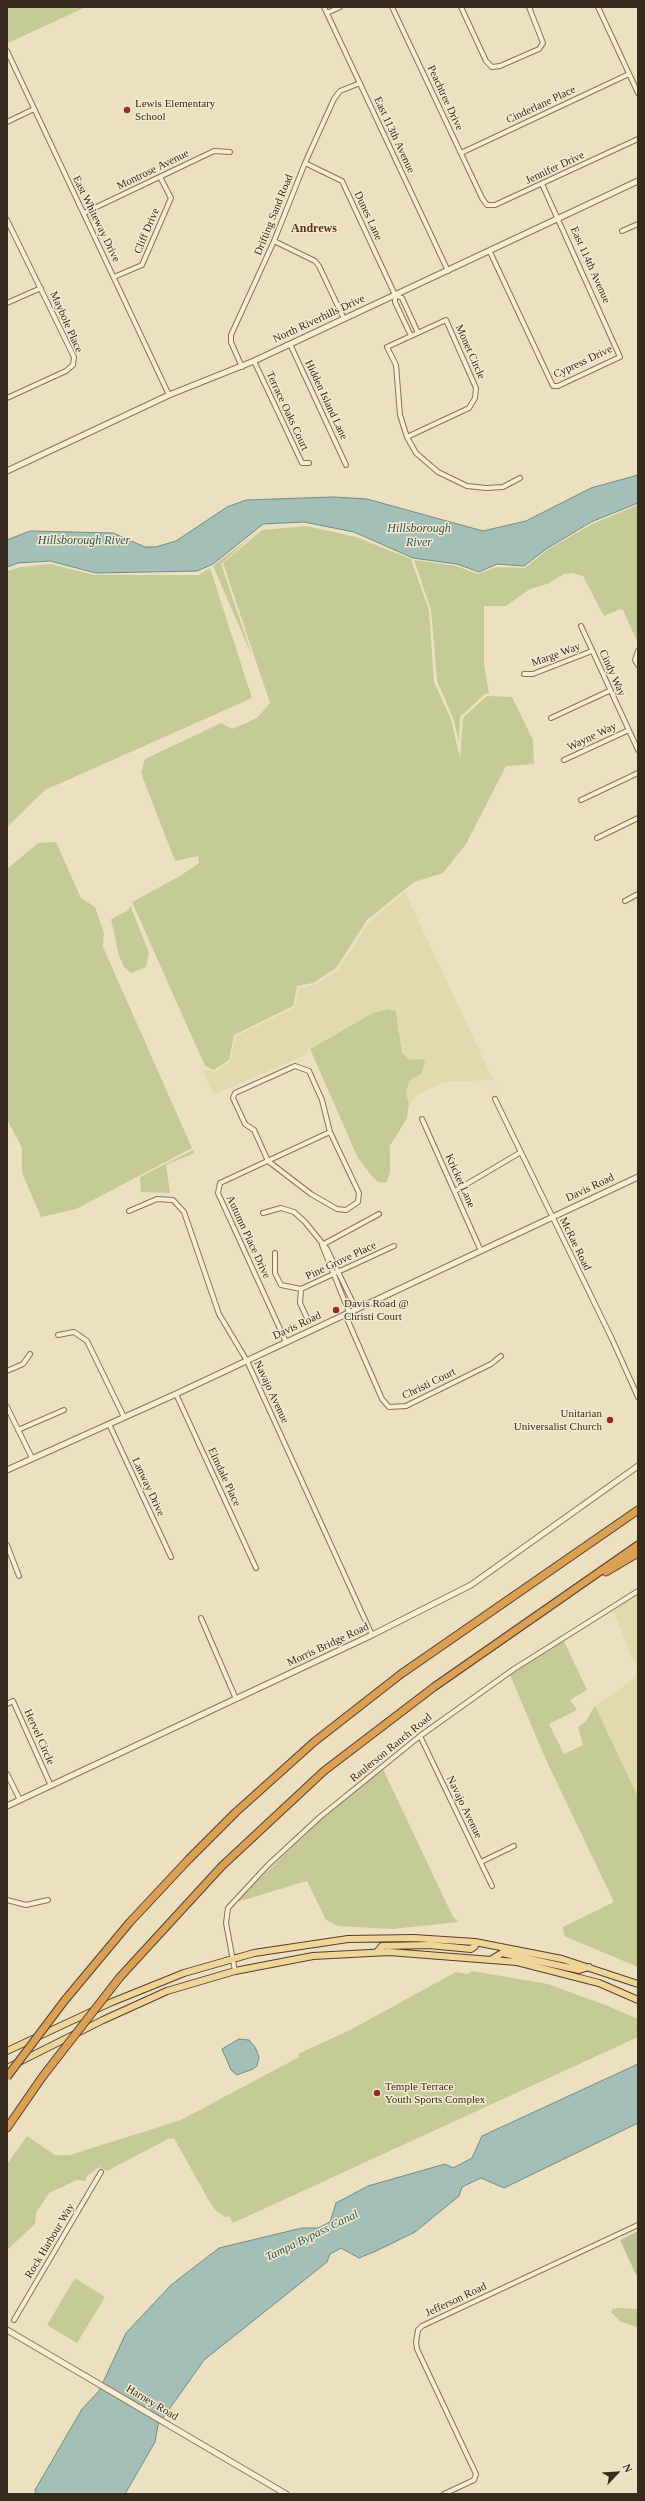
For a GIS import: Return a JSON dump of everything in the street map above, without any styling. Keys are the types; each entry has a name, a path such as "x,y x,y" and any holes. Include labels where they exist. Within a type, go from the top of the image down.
{"highway":[{"path":"7,2077 64,2000 130,1922 184,1864 236,1812 314,1742 401,1674 638,1510"},
{"path":"7,2128 43,2076 120,1977 222,1866 324,1771 434,1687 638,1544"},
{"path":"554,1603 638,1553"}],"main road":[{"path":"9,2049 146,1987 184,1973 234,1958 304,1944 348,1939 414,1938 475,1942 535,1952 589,1967 638,1984"},
{"path":"376,1952 382,1946 400,1945 471,1948 475,1946 475,1942"},
{"path":"7,2068 131,2007 181,1986 236,1971 313,1956 376,1952 420,1953 517,1962 599,1983 638,2000"},
{"path":"492,1959 502,1953 579,1970 589,1967"}],"street":[{"name":"East 113th Avenue","path":"324,7 448,271"},
{"path":"327,13 340,7"},
{"name":"Peachtree Drive","path":"392,7 482,198"},
{"path":"461,7 486,60 492,67 500,66 532,52 543,43 529,7"},
{"path":"598,7 638,93"},
{"name":"East Whiteway Drive","path":"7,51 169,394"},
{"name":"Cinderlane Place","path":"461,153 629,74"},
{"name":"Drifting Sand Road","path":"242,367 231,342 231,335 274,241 305,163 337,94 360,82"},
{"path":"7,122 34,109"},
{"name":"Jennifer Drive","path":"482,198 487,205 495,205 638,139"},
{"name":"Montrose Avenue","path":"84,213 214,151 230,152"},
{"name":"Dunes Lane","path":"305,163 342,181 395,296 394,302 411,336"},
{"name":"Cliff Drive","path":"114,277 142,265 171,198 160,177"},
{"name":"North Riverhills Drive","path":"7,471 169,394 242,367 490,252 558,218 638,181"},
{"name":"East 114th Avenue","path":"542,184 620,354"},
{"name":"Maybole Place","path":"7,220 74,357 73,365 66,371 7,398"},
{"path":"622,231 638,224"},
{"path":"274,241 315,261 344,319"},
{"name":"Cypress Drive","path":"490,252 553,386 558,386 617,359 620,354"},
{"path":"7,303 41,288"},
{"name":"Dunes Lane","path":"395,296 402,298 418,333"},
{"name":"Monet Circle","path":"446,320 476,388 475,398 469,408 407,437 400,416 396,365 388,347 411,336 446,320"},
{"name":"Hidden Island Lane","path":"290,344 346,464"},
{"name":"Terrace Oaks Court","path":"254,361 302,463 309,463"},
{"path":"407,437 416,453 438,472 468,486 486,488 504,487 520,478"},
{"name":"Cindy Way","path":"581,626 609,691 638,750"},
{"name":"Marge Way","path":"524,674 533,674 592,651"},
{"path":"638,651 635,660 638,665"},
{"path":"551,718 609,691"},
{"name":"Wayne Way","path":"564,760 629,730"},
{"path":"581,800 638,773"},
{"path":"597,838 638,818"},
{"path":"625,900 638,894"},
{"path":"295,1066 309,1071 322,1100 330,1132 359,1193 358,1202 346,1210 337,1209 311,1194 268,1160 254,1130 245,1124 232,1098 235,1093 295,1066"},
{"name":"McRae Road","path":"495,1099 612,1339 638,1397"},
{"name":"Kricket Lane","path":"422,1119 481,1251"},
{"name":"Autumn Place Drive","path":"286,1342 218,1193 220,1183 330,1132"},
{"path":"455,1191 521,1152"},
{"name":"Davis Road","path":"7,1470 176,1394 638,1177"},
{"name":"Navajo Avenue","path":"129,1211 158,1199 173,1200 184,1212 219,1314 247,1361 372,1635"},
{"path":"263,1213 281,1208 294,1212 305,1222 322,1245 327,1249 356,1309"},
{"name":"Pine Grove Place","path":"322,1245 378,1214"},
{"name":"Christi Court","path":"322,1245 347,1313 382,1399 389,1406 406,1406 491,1364 501,1356"},
{"name":"Pine Grove Place","path":"307,1318 300,1303 301,1290 394,1246"},
{"path":"275,1253 275,1273 281,1285 301,1290"},
{"path":"58,1335 74,1332 87,1341 124,1417"},
{"path":"7,1371 23,1364 30,1354"},
{"name":"Elmdale Place","path":"176,1394 256,1568"},
{"path":"7,1406 32,1458"},
{"path":"18,1430 64,1410"},
{"name":"Lanway Drive","path":"110,1424 171,1557"},
{"name":"Morris Bridge Road","path":"7,1806 372,1635 471,1585 638,1466"},
{"path":"7,1545 19,1576"},
{"name":"Raulerson Ranch Road","path":"236,1971 226,1923 228,1908 236,1897 320,1817 420,1736 514,1669 638,1591"},
{"path":"201,1618 236,1699"},
{"name":"Hervel Circle","path":"7,1704 13,1701 51,1786"},
{"name":"Navajo Avenue","path":"420,1736 492,1886"},
{"path":"7,1774 20,1800"},
{"path":"480,1862 514,1846"},
{"path":"7,1900 26,1906 48,1900"},
{"name":"Rock Harbour Way","path":"14,2320 102,2172"},
{"name":"Jefferson Road","path":"444,2494 474,2480 476,2474 417,2349 416,2342 418,2330 422,2326 638,2225"},
{"name":"Harney Road","path":"7,2330 286,2494"}],"shaded area":[{"path":"405,892 506,1107 493,1080 444,1082 417,1095 409,1104 406,1093 409,1081 421,1074 402,1053 399,1040 399,1029 373,1013 311,1048 305,1055 213,1095 203,1071 205,1069 215,1072 230,1062 236,1036 294,1008 299,988 315,985 338,970 369,922"},
{"path":"638,1594 638,1797 595,1706 632,1680 637,1670 613,1610"}],"green space":[{"path":"7,7 86,7 8,43"},
{"path":"638,505 638,638 636,639 623,610 620,609 604,616 583,576 572,573 564,574 547,584 530,589 506,606 484,606 484,665 489,693 485,694 460,717 459,742 453,718 437,681 431,610 414,560 456,566 478,574 497,567 525,568 547,550 592,524"},
{"path":"307,526 356,537 411,559 429,610 434,682 451,719 460,758 463,718 487,696 512,697 533,740 534,764 506,766 466,844 443,873 414,882 367,920 336,968 313,983 297,986 293,1006 234,1035 229,1060 214,1070 205,1066 132,902 180,876 199,863 198,856 175,861 141,773 145,759 221,723 232,729 257,718 270,703 223,563 262,530"},
{"path":"253,535 221,564 253,658 213,566"},
{"path":"50,564 94,575 198,575 210,568 252,698 45,790 7,827 7,571 21,567"},
{"path":"56,842 81,898 95,907 104,933 103,947 192,1148 76,1209 41,1217 22,1173 22,1148 7,1119 7,869 38,843"},
{"path":"130,905 149,953 146,967 131,973 124,967 119,956 111,919 129,910"},
{"path":"389,1009 396,1012 402,1053 410,1060 423,1059 425,1063 421,1074 409,1081 406,1093 409,1104 407,1118 390,1146 390,1173 386,1183 378,1182 358,1158 310,1049 373,1013"},
{"path":"193,1150 194,1153 166,1165 170,1193 141,1192 140,1177"},
{"path":"564,1641 587,1690 570,1700 577,1710 549,1724 564,1754 583,1745 578,1727 586,1721 595,1706 638,1797 638,1967 564,1936 563,1927 614,1902 547,1762 510,1675"},
{"path":"383,1769 453,1917 459,1922 392,1929 338,1926 326,1920 307,1881 234,1903 322,1819"},
{"name":"Temple Terrace Youth Sports Complex","path":"472,1971 548,1984 608,2006 638,2019 638,2037 233,2223 229,2216 225,2217 216,2211 174,2138 168,2139 107,2171 99,2167 87,2176 85,2181 77,2180 49,2193 36,2213 35,2224 7,2250 7,2164 27,2136 55,2155 70,2155 181,2120 299,2057 298,2054 350,2030 456,1972 468,1974"},
{"path":"638,2231 638,2279 620,2240"},
{"path":"75,2278 105,2297 77,2343 47,2325"},
{"path":"612,2309 638,2309 638,2327 621,2322 611,2312"}],"water":[{"name":"Hillsborough River","path":"638,475 638,503 591,522 546,549 524,566 497,564 479,572 457,564 413,558 354,532 304,522 263,524 213,564 197,571 96,573 50,561 18,563 7,567 7,540 30,531 113,533 145,547 156,547 176,541 227,507 246,500 333,497 367,499 483,531 526,521 591,488"},
{"path":"239,2039 249,2040 255,2047 259,2057 257,2066 237,2075 231,2070 222,2049"},
{"name":"Tampa Bypass Canal","path":"638,2064 638,2123 504,2188 481,2178 462,2187 459,2196 415,2232 376,2251 359,2258 341,2248 330,2254 327,2262 204,2360 158,2425 155,2442 125,2494 36,2494 35,2490 82,2409 99,2391 126,2333 171,2285 219,2248 302,2228 318,2228 330,2222 336,2203 368,2186 445,2164 453,2168 472,2158 482,2136"}],"place":[{"name":"Lewis Elementary School","path":"127,110"},
{"name":"Davis Road @ Christi Court","path":"336,1310"},
{"name":"Unitarian Universalist Church","path":"610,1420"},
{"name":"Temple Terrace Youth Sports Complex","path":"377,2093"}],"district":[{"name":"Andrews","path":"314,229"}]}
